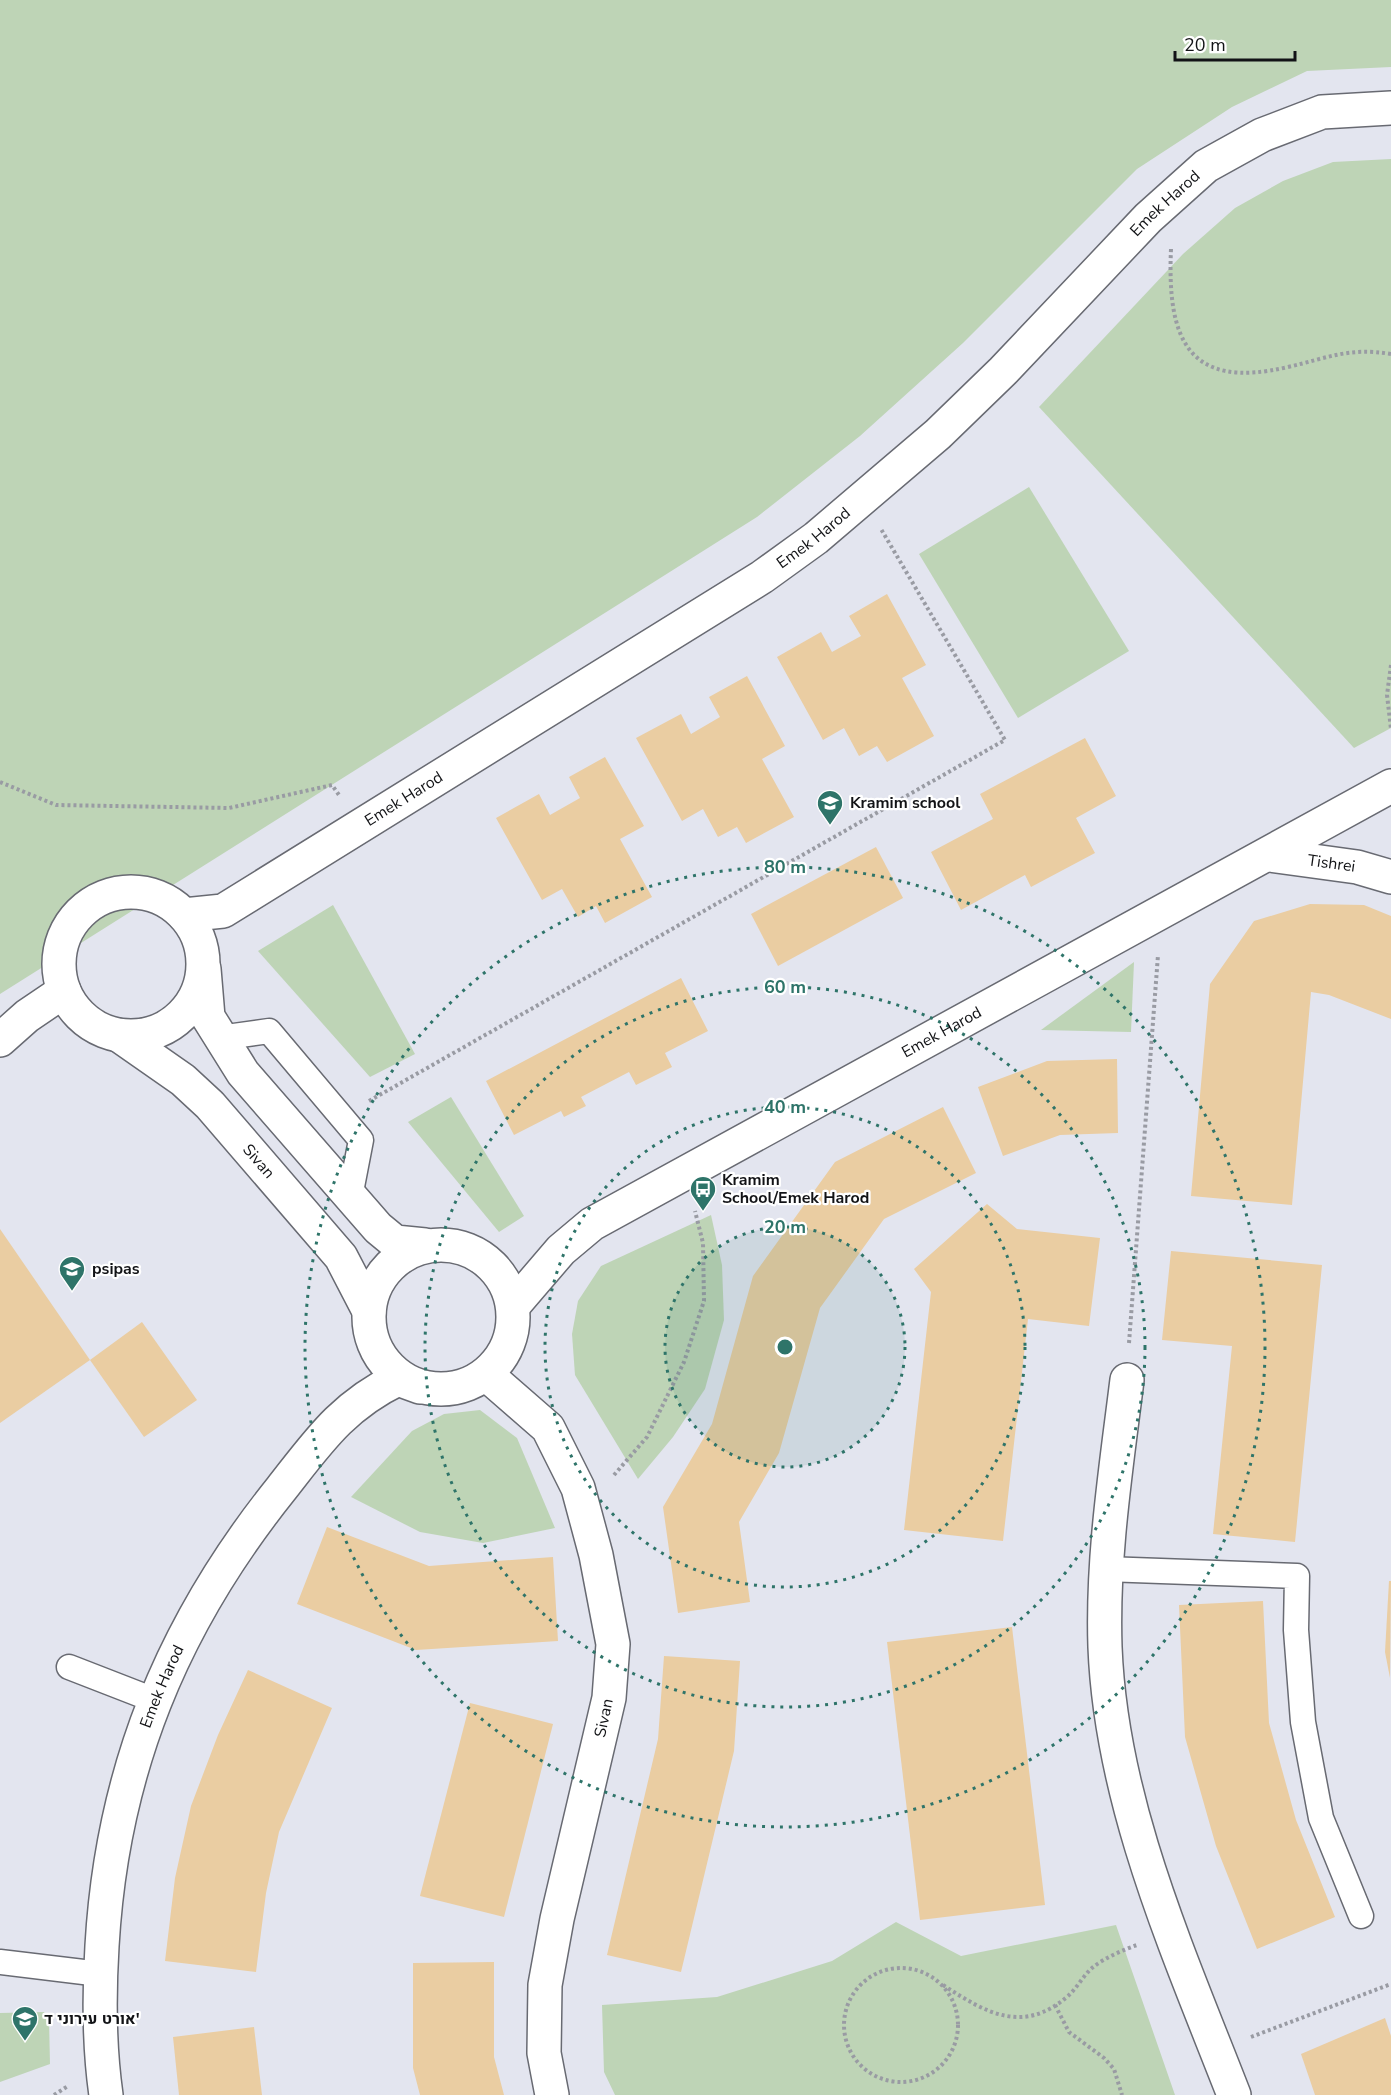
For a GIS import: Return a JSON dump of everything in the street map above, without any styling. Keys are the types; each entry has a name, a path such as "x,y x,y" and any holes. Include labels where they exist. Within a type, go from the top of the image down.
{"street":[{"name":"Emek Harod","path":"184,915 223,910 762,577 816,538 864,499 1003,371 1173,196 1206,166 1262,135 1322,112 1391,108"},
{"name":"Emek Harod","path":"513,1306 561,1250 592,1224 1270,855 1391,786"},
{"name":"Tishrei","path":"1270,855 1357,867 1391,877"},
{"path":"204,969 198,993 184,1014 170,1026 146,1035 120,1036 96,1028 77,1012 63,991 59,961 64,937 78,915 92,903 115,893 140,892 164,899 184,915 201,944 204,969 208,1017 219,1038 243,1073 350,1197 395,1242 425,1245 450,1244 474,1252 495,1267 505,1281 513,1306 512,1331 503,1355 486,1374 470,1384 445,1390 420,1387 397,1376 380,1357 373,1344 368,1319 371,1294 383,1272 402,1255 425,1245"},
{"path":"0,1040 27,1016 63,991"},
{"name":"Sivan","path":"120,1036 183,1080 210,1105 341,1257 369,1311"},
{"name":"Sivan","path":"486,1374 548,1428 578,1488 596,1555 613,1644 609,1698 557,1919 545,1985 544,2053 552,2095"},
{"name":"Emek Harod","path":"106,2095 101,2066 100,1974 105,1886 122,1798 154,1700 192,1622 247,1531 326,1431 370,1392 398,1379 420,1387"},
{"path":"1127,1380 1105,1569 1105,1649 1116,1741 1137,1833 1171,1932 1234,2095"}],"lane":[{"path":"219,1038 269,1031 361,1140 350,1197"},
{"path":"1105,1569 1296,1576 1296,1630 1303,1722 1321,1818 1361,1916"},
{"path":"69,1667 154,1700"},
{"path":"0,1962 100,1974"}],"path":[{"path":"1173,196 1169,288 1176,330 1198,361 1240,374 1287,368 1330,354 1365,350 1391,354"},
{"path":"342,1117 1005,740 864,499"},
{"path":"1391,665 1387,695 1391,729"},
{"path":"0,782 56,805 229,808 332,785 358,826"},
{"path":"1127,1380 1161,914"},
{"path":"584,1510 647,1437 684,1362 704,1301 703,1243 685,1173"},
{"path":"940,1983 952,2000 958,2019 956,2039 948,2058 926,2077 907,2082 887,2081 869,2074 851,2055 844,2036 844,2016 851,1997 866,1980 884,1970 904,1968 923,1973 940,1983 971,2003 1010,2018 1030,2017 1055,2005 1069,1995 1093,1968 1129,1948 1171,1932"},
{"path":"1216,2050 1391,1984"},
{"path":"1055,2005 1069,2032 1104,2058 1114,2069 1122,2095"}],"green space":[{"path":"0,0 1391,0 1391,67 1307,71 1232,107 1137,169 963,343 860,436 757,517 0,994"},
{"path":"1391,159 1391,728 1354,748 1039,407 1183,254 1235,208 1283,181 1333,162"},
{"path":"1029,487 1129,651 1018,718 919,554"},
{"path":"333,905 415,1054 370,1077 258,951"},
{"path":"1134,962 1131,1032 1041,1030"},
{"path":"451,1097 524,1216 499,1232 408,1122"},
{"path":"711,1215 722,1265 724,1320 705,1389 673,1437 638,1479 575,1375 572,1334 578,1301 601,1266"},
{"path":"480,1410 517,1438 555,1528 483,1543 420,1532 351,1497 412,1431 444,1414"},
{"path":"896,1922 961,1956 1116,1925 1175,2095 615,2095 604,2072 602,2005 717,1997 832,1961"},
{"name":"אורט עירוני ד'","path":"44,2012 49,2019 50,2064 0,2082 0,2013"}],"building":[{"path":"887,594 926,665 902,678 934,736 887,762 877,746 859,756 844,728 823,740 777,657 821,632 832,652 861,636 849,616"},
{"path":"747,676 785,746 762,759 794,817 746,843 737,827 718,837 703,809 682,821 636,738 681,714 691,734 720,717 709,697"},
{"path":"1085,738 1116,796 1076,818 1095,853 1031,887 1025,875 961,910 931,852 993,819 980,794"},
{"path":"605,757 644,826 620,839 652,897 605,923 596,906 578,917 562,889 542,900 496,818 539,794 550,815 580,798 569,777"},
{"path":"876,847 903,898 778,966 751,914"},
{"path":"1310,904 1364,905 1391,916 1391,1019 1329,995 1311,992 1292,1205 1191,1196 1210,984 1254,921"},
{"path":"681,978 708,1031 665,1053 672,1067 636,1085 629,1072 581,1097 586,1106 564,1117 561,1111 514,1135 486,1081"},
{"path":"1117,1059 1118,1133 1060,1135 1003,1156 978,1087 1047,1061"},
{"path":"943,1107 976,1173 884,1219 820,1308 779,1453 739,1522 750,1602 678,1613 663,1507 712,1424 753,1276 835,1162"},
{"path":"987,1204 1017,1229 1100,1238 1089,1326 1028,1319 1003,1541 904,1530 931,1292 914,1269"},
{"path":"0,1229 90,1360 0,1423"},
{"path":"1171,1251 1322,1265 1295,1542 1213,1534 1232,1346 1162,1340"},
{"path":"142,1322 197,1400 144,1437 90,1360"},
{"path":"327,1527 429,1566 553,1557 558,1641 416,1650 297,1604"},
{"path":"1389,1581 1391,1581 1390,1678 1385,1652"},
{"path":"1263,1601 1269,1723 1296,1820 1335,1917 1257,1949 1216,1846 1185,1737 1179,1605"},
{"path":"1012,1627 1045,1905 920,1920 887,1642"},
{"path":"664,1656 740,1661 734,1751 681,1972 607,1955 658,1739"},
{"path":"248,1670 332,1708 279,1832 266,1893 256,1972 165,1961 175,1878 191,1806 218,1735"},
{"path":"470,1703 553,1724 504,1917 420,1896"},
{"path":"494,1962 494,2057 504,2095 420,2095 413,2068 413,1963"},
{"path":"1385,2018 1391,2036 1391,2095 1315,2095 1301,2054"},
{"path":"254,2027 262,2095 179,2095 173,2037"}],"place":[{"name":"Kramim school","path":"830,826"},
{"name":"Kramim School/Emek Harod","path":"703,1212"},
{"name":"psipas","path":"72,1292"},
{"name":"אורט עירוני ד'","path":"25,2042"}]}
